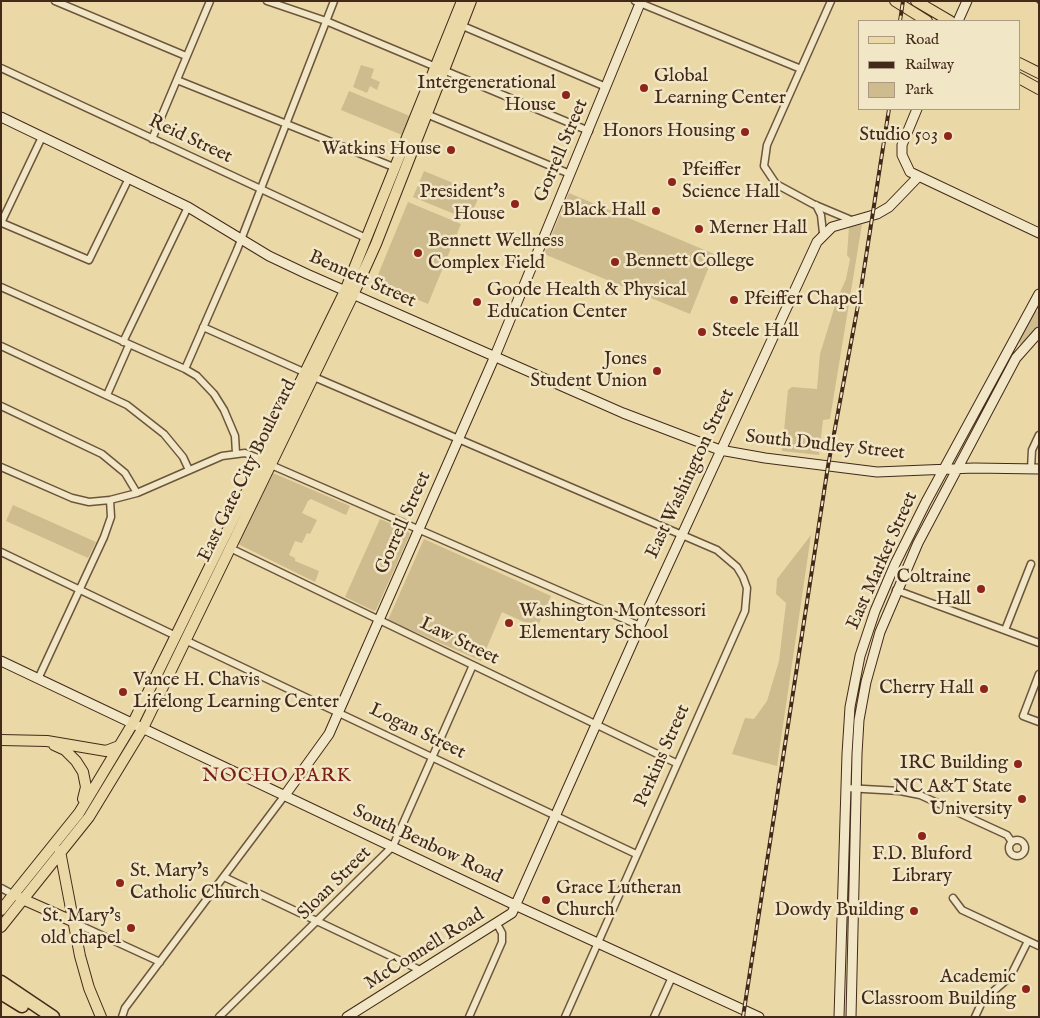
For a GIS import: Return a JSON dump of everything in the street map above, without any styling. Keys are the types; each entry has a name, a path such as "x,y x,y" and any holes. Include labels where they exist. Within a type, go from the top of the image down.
{"highway":[{"path":"1,982 53,1017"},
{"path":"1,993 38,1017"}],"main road":[{"name":"East Gate City Boulevard","path":"458,24 462,1"},
{"name":"East Gate City Boulevard","path":"1,927 89,817 138,725 349,293 458,24 471,1"},
{"path":"895,1 925,20"},
{"path":"916,1 948,20"},
{"path":"1020,64 1039,73"},
{"path":"1020,79 1039,89"},
{"name":"East Gate City Boulevard","path":"349,293 366,238 396,168 423,113"},
{"name":"East Gate City Boulevard","path":"180,638 230,548 267,462"},
{"name":"East Gate City Boulevard","path":"1,910 79,813 119,746 138,725"},
{"path":"1,740 47,741 106,751 119,746"},
{"path":"47,741 65,750 76,761 83,772 86,786 79,813"},
{"path":"58,841 72,921 89,988 100,1017"},
{"path":"14,895 72,921"}],"street":[{"path":"55,1 186,56"},
{"path":"152,139 210,1"},
{"path":"267,1 326,21 589,131"},
{"path":"185,369 240,238 334,1"},
{"path":"831,1 767,145 764,166 776,184 816,206 851,220"},
{"path":"958,20 967,1"},
{"path":"638,2 800,69"},
{"name":"Gorrell Street","path":"122,1016 126,1008 329,734 495,356 589,131 638,2"},
{"path":"458,24 606,87"},
{"name":"Reid Street","path":"1,68 259,190 366,238"},
{"path":"177,80 396,168"},
{"path":"918,110 902,145 905,164 918,177 1039,233"},
{"path":"423,113 570,174"},
{"name":"Bennett Street","path":"1,117 188,207 289,266 623,413 720,450"},
{"path":"42,137 1,223 89,260 128,178"},
{"path":"816,206 821,214 823,233 832,227 877,214 889,207 918,177"},
{"path":"107,395 126,343 188,207"},
{"name":"East Washington Street","path":"517,906 681,535 788,302 823,233"},
{"path":"1,287 185,369 205,384 224,410 235,436 236,453"},
{"name":"East Market Street","path":"839,1017 842,878 850,707 860,656 875,610 895,564 943,470 1038,300"},
{"name":"Perkins Street","path":"203,327 717,550 737,567 747,588 745,611 565,1017"},
{"name":"East Market Street","path":"851,1017 859,720 866,682 880,632 896,590 918,543 1016,358 1039,332"},
{"path":"1014,341 1017,346 1016,358"},
{"path":"1,346 127,405 164,434 183,457 189,470"},
{"path":"1,406 102,454 125,473 137,492"},
{"path":"1035,469 1032,450 1039,434"},
{"name":"South Dudley Street","path":"720,450 765,458 877,472 1035,469"},
{"path":"1,467 72,498 90,502 110,500 137,492 222,456 236,453 250,454 640,626"},
{"path":"38,678 109,525 110,500"},
{"name":"Law Street","path":"230,548 676,763"},
{"name":"Logan Street","path":"1,552 180,638 339,711 636,854"},
{"path":"1005,630 1031,564"},
{"path":"896,590 1039,643"},
{"name":"South Benbow Road","path":"1,661 517,906 759,1017"},
{"name":"Sloan Street","path":"219,1017 319,921 393,846 473,665"},
{"path":"1039,674 1023,716 1039,722"},
{"path":"846,788 900,791 920,795 1006,835 1012,842"},
{"path":"224,877 420,970"},
{"path":"842,878 848,882 853,923"},
{"path":"1,888 14,895"},
{"path":"953,898 962,910 1039,946"},
{"name":"McConnell Road","path":"347,1017 497,924 512,913 517,906"},
{"path":"72,921 160,962"},
{"path":"469,1017 502,942 502,933 497,924"},
{"path":"975,1017 981,1004 1010,977 1028,941"},
{"path":"654,1017 672,977"}],"green space":[{"path":"361,65 374,69 371,78 380,82 377,90 370,86 367,93 353,87"},
{"path":"349,91 410,116 402,135 341,110"},
{"path":"424,171 480,194 469,220 413,197"},
{"path":"569,193 714,254 690,314 544,254"},
{"name":"Bennett Wellness Complex Field","path":"408,202 461,224 428,304 375,282"},
{"path":"862,224 830,419 823,420 819,455 782,451 788,390 792,387 817,389 820,354 837,299 846,279 850,259 847,255 849,227"},
{"path":"1034,310 1039,312 1039,327 1020,345 1019,340"},
{"path":"273,473 350,506 346,515 311,499 302,513 317,520 310,534 307,533 302,543 295,541 289,555 295,558 295,561 319,571 315,582 238,544"},
{"path":"13,505 96,542 88,558 6,521"},
{"path":"380,519 408,531 410,534 374,611 345,597"},
{"path":"811,535 777,766 732,754 745,718 754,719 767,701 779,661 786,603 776,594 777,579"},
{"path":"424,539 551,596 537,628 502,612 481,661 388,620"}],"railway":[{"path":"900,20 903,1"},
{"path":"743,1017 828,466 861,289 889,110"}],"place":[{"name":"Global Learning Center","path":"644,88"},
{"name":"Intergenerational House","path":"566,95"},
{"name":"Honors Housing","path":"745,132"},
{"name":"Studio 503","path":"948,136"},
{"name":"Watkins House","path":"451,150"},
{"name":"Pfeiffer Science Hall","path":"672,182"},
{"name":"President's House","path":"515,204"},
{"name":"Black Hall","path":"656,211"},
{"name":"Merner Hall","path":"699,229"},
{"name":"Bennett Wellness Complex Field","path":"418,253"},
{"name":"Bennett College","path":"615,262"},
{"name":"Pfeiffer Chapel","path":"734,300"},
{"name":"Goode Health & Physical Education Center","path":"477,302"},
{"name":"Steele Hall","path":"702,332"},
{"name":"Jones Student Union","path":"657,371"},
{"name":"Coltraine Hall","path":"981,589"},
{"name":"Washington Montessori Elementary School","path":"509,623"},
{"name":"Cherry Hall","path":"984,689"},
{"name":"Vance H. Chavis Lifelong Learning Center","path":"123,692"},
{"name":"IRC Building","path":"1018,764"},
{"name":"NC A&T State University","path":"1022,799"},
{"name":"F.D. Bluford Library","path":"922,836"},
{"name":"St. Mary's Catholic Church","path":"120,883"},
{"name":"Grace Lutheran Church","path":"546,900"},
{"name":"Dowdy Building","path":"914,911"},
{"name":"St. Mary's old chapel","path":"131,928"},
{"name":"Academic Classroom Building","path":"1026,989"}],"district":[{"name":"NOCHO PARK","path":"277,777"}]}
